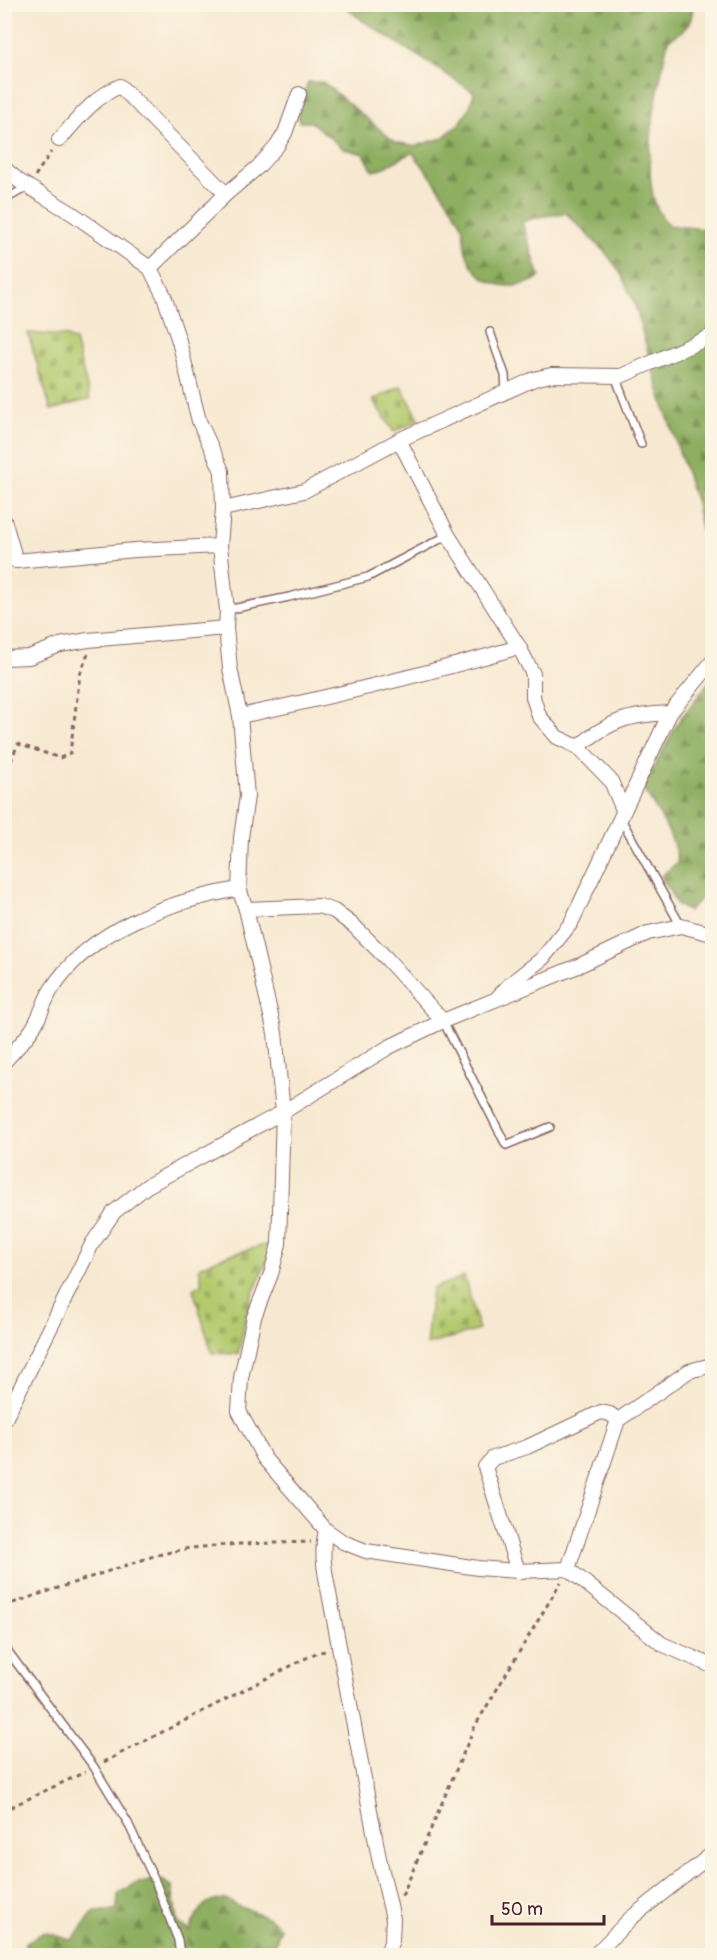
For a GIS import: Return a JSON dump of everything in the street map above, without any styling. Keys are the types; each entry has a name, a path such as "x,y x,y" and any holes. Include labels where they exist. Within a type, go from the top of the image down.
{"street":[{"path":"59,140 87,108 109,91 120,86 226,194"},
{"path":"150,268 226,194 258,167 277,146 285,133 299,94"},
{"path":"4,168 19,181 73,214 150,268 164,296 179,341 199,421 222,471 223,509 220,546 227,610 226,628 230,668 240,716 247,796 241,838 239,889 246,909 274,1033 282,1112 279,1244 271,1274 254,1317 245,1352 239,1411 264,1458 324,1536 366,1551 478,1568 568,1569 662,1644 712,1666"},
{"path":"223,509 304,491 399,440 534,379 551,375 621,376 712,336"},
{"path":"399,440 448,535 519,647 533,674 533,697 539,716 557,737 578,747 611,781 622,813"},
{"path":"4,520 16,561 135,550 220,546"},
{"path":"4,658 29,657 60,645 88,640 226,628"},
{"path":"240,716 434,672 519,647"},
{"path":"495,1001 510,984 543,958 571,923 670,713 712,662"},
{"path":"578,747 611,723 641,715 670,713"},
{"path":"4,1062 32,1031 50,991 86,950 122,926 166,908 199,896 239,889"},
{"path":"246,909 320,906 333,911 354,926 387,959 442,1021"},
{"path":"4,1421 92,1244 114,1212 147,1186 282,1112 389,1047 442,1021 578,966 648,933 681,926 712,934"},
{"path":"568,1569 618,1420 689,1371 712,1365"},
{"path":"518,1570 485,1467 493,1458 527,1447 601,1412 610,1414 618,1420"},
{"path":"324,1536 323,1560 339,1649 393,1919 392,1940 386,1956"},
{"path":"594,1956 632,1918 712,1854"}],"lane":[{"path":"4,200 29,186"},
{"path":"490,332 505,375 506,392"},
{"path":"615,376 641,444"},
{"path":"227,610 368,577 448,535"},
{"path":"622,813 681,926"},
{"path":"442,1021 506,1146 550,1127"},
{"path":"4,1646 94,1767 128,1823 174,1930 180,1956"}],"path":[{"path":"29,186 59,140"},
{"path":"4,777 18,744 60,758 70,753 80,674 88,654 88,640"},
{"path":"4,1606 157,1554 190,1548 324,1536"},
{"path":"393,1919 475,1726 568,1569"},
{"path":"4,1813 13,1806 94,1767 274,1673 318,1652 339,1649"}],"green space":[{"path":"343,5 693,5 687,27 668,40 653,123 650,168 656,206 668,225 712,230 712,548 702,534 696,503 656,381 635,305 620,272 606,253 566,213 538,217 522,222 540,277 518,285 507,286 487,280 471,264 466,252 460,221 412,152 373,171 364,154 344,149 311,122 299,122 298,111 308,82 323,82 395,142 416,146 442,138 461,122 470,107 474,92 363,21"},
{"path":"28,333 65,336 75,341 90,399 51,410"},
{"path":"401,386 420,420 394,432 373,400"},
{"path":"712,678 712,888 688,911 677,905 661,876 678,862 668,831 643,787 679,721"},
{"path":"269,1244 274,1246 250,1300 238,1354 212,1353 193,1289 202,1284 199,1267 228,1255"},
{"path":"464,1276 479,1330 426,1345 432,1289"},
{"path":"161,1879 172,1887 177,1921 189,1931 201,1908 211,1901 225,1900 271,1920 280,1928 276,1942 260,1955 23,1955 25,1943 44,1932 72,1940 94,1912 117,1910 118,1894 134,1884"}]}
